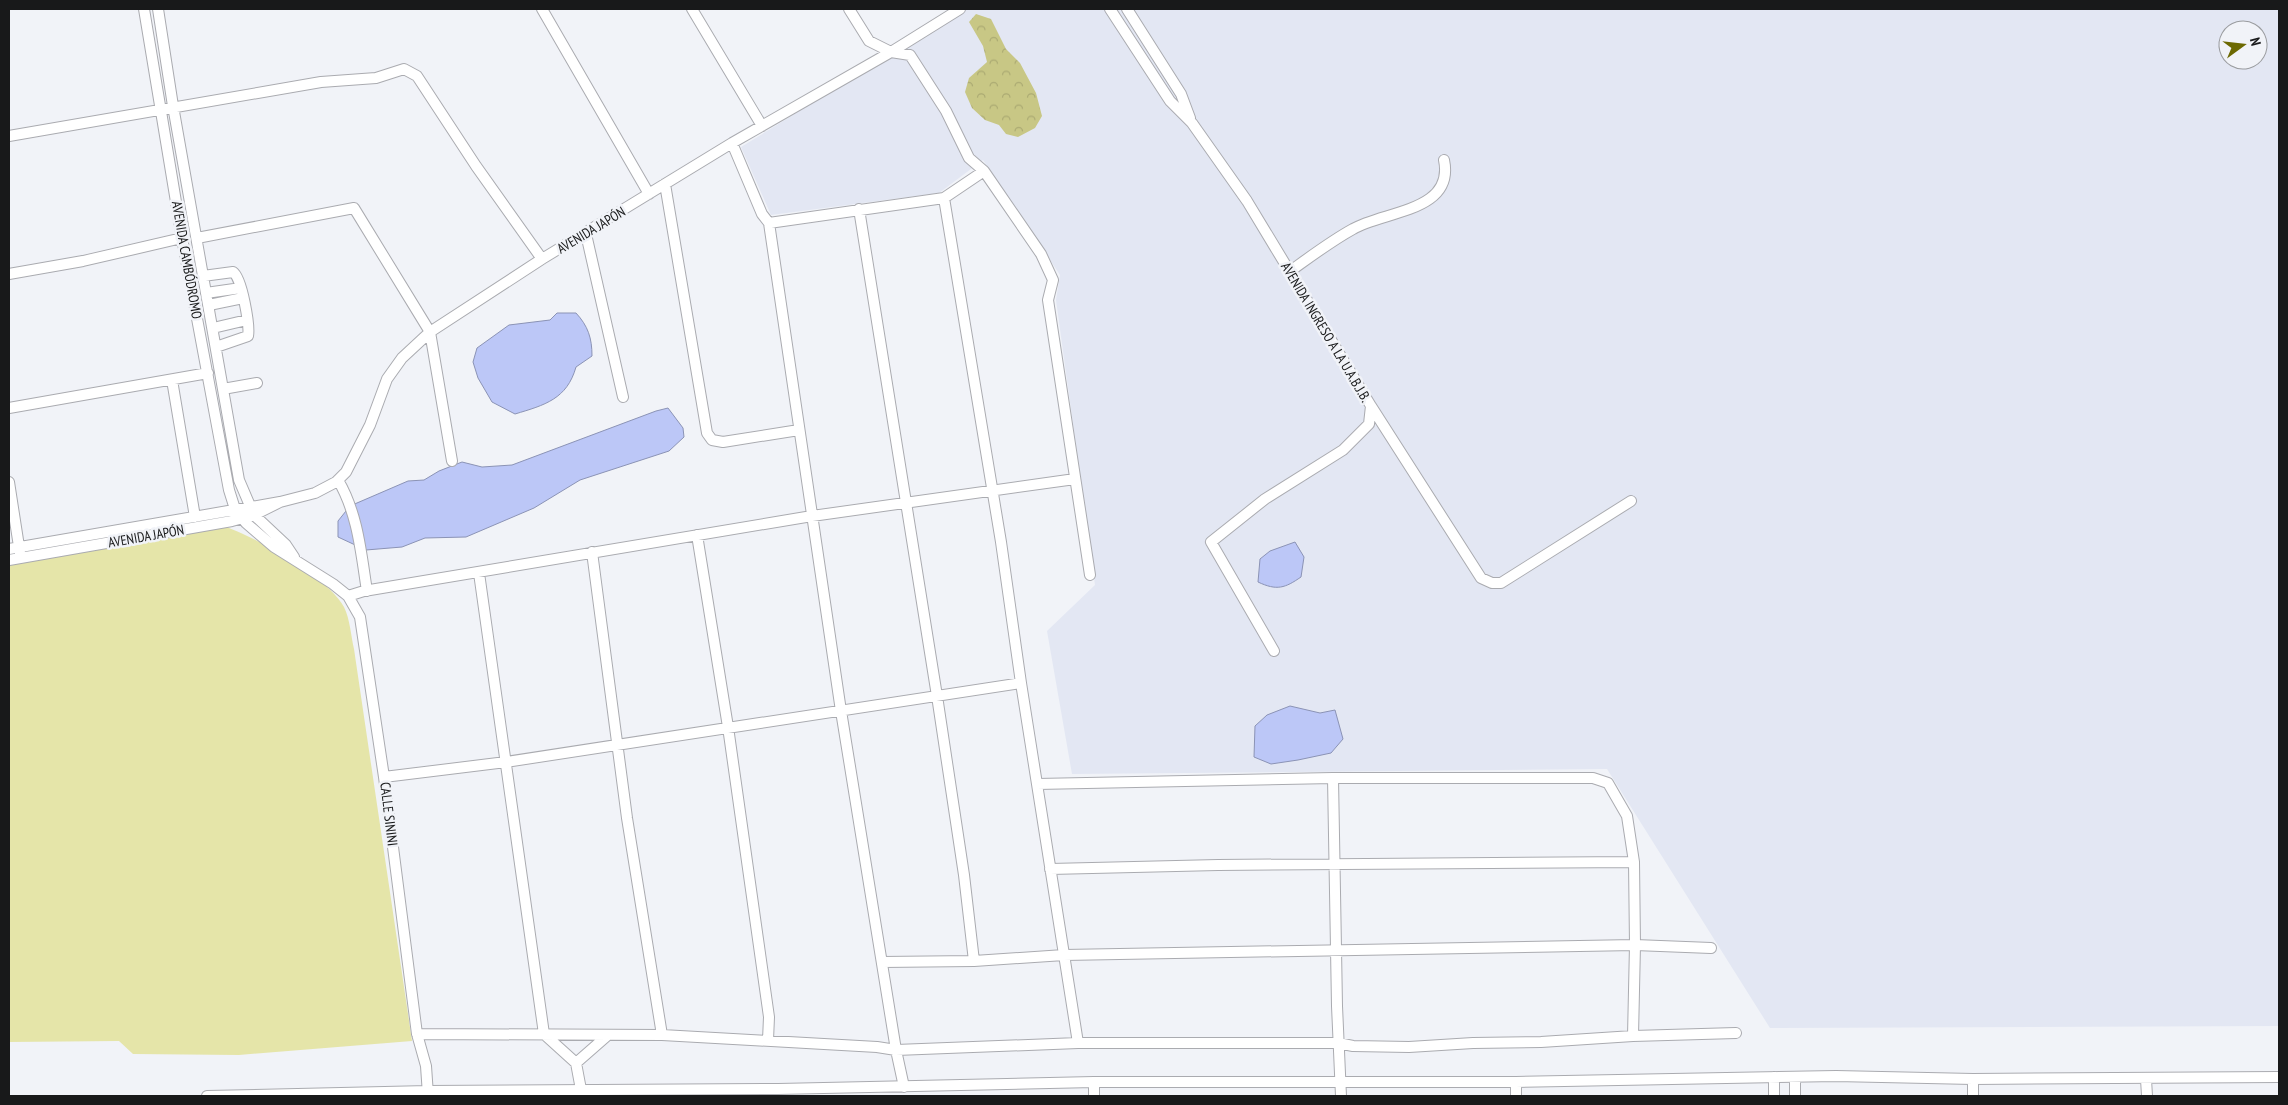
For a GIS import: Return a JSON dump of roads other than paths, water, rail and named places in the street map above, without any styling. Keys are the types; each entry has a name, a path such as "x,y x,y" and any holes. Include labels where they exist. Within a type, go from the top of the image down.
{"street":[{"name":"AVENIDA CAMBÓDROMO","path":"144,9 162,108 182,238 229,490 235,510"},
{"name":"AVENIDA CAMBÓDROMO","path":"158,9 173,106 239,480 252,511"},
{"path":"542,9 650,194"},
{"path":"692,9 762,126"},
{"path":"849,9 869,41 891,52 910,55 946,111 969,158 984,171 1040,254 1053,280 1048,300 1090,575"},
{"name":"AVENIDA JAPÓN","path":"16,551 242,518 252,511 315,493 338,480 354,459 387,378 402,358 430,332 542,259 586,234 732,143 891,52 960,9"},
{"name":"AVENIDA INGRESO A LA U.A.B.J.B.","path":"1110,9 1170,101 1192,123 1247,201 1371,406 1369,424 1343,450 1265,499 1212,542 1274,651"},
{"name":"AVENIDA INGRESO A LA U.A.B.J.B.","path":"1127,9 1181,94 1192,123"},
{"path":"9,136 173,106 321,82 376,78 404,69 418,76 476,166 542,259"},
{"path":"732,143 762,214 770,223 841,712 896,1050 904,1087"},
{"path":"1289,272 1353,229 1367,222 1424,204 1442,186 1445,179 1444,160"},
{"path":"770,223 859,208 944,198 984,171"},
{"path":"665,184 707,433 712,440 722,442 799,430"},
{"path":"944,198 993,490 1021,683 1078,1043"},
{"path":"196,238 354,208 430,332 452,461"},
{"path":"859,208 937,696 964,875 974,960"},
{"path":"586,234 623,397"},
{"path":"9,274 83,261 182,238"},
{"path":"203,276 233,272 238,277 247,320 248,336 216,347"},
{"path":"206,293 242,293"},
{"path":"208,305 242,293"},
{"path":"213,328 247,320"},
{"path":"9,408 208,373"},
{"path":"172,380 195,517"},
{"path":"223,389 258,383"},
{"path":"1371,406 1481,578 1492,584 1501,583 1632,501"},
{"path":"348,596 367,591 592,552 812,516 906,501 1075,479"},
{"path":"338,480 353,512 367,591"},
{"path":"9,482 16,551"},
{"name":"AVENIDA JAPÓN","path":"9,560 16,551 235,510 252,511"},
{"name":"CALLE SININI","path":"235,510 256,534 333,584 348,596 360,617 384,777 417,1034 426,1066 427,1090"},
{"name":"CALLE SININI","path":"252,511 286,544 296,560"},
{"path":"697,535 728,727 769,1017 768,1040"},
{"path":"592,552 627,818 662,1035"},
{"path":"479,573 544,1034 576,1064 582,1093"},
{"path":"384,777 506,762 1021,683"},
{"path":"1037,784 1333,778 1593,778 1608,783 1627,816 1634,862 1634,1036"},
{"path":"1333,778 1340,1096"},
{"path":"1050,869 1336,864 1634,862"},
{"path":"882,962 974,960 1064,955 1336,950 1635,945 1711,948"},
{"path":"417,1034 662,1035 768,1040 896,1050 1078,1043 1338,1043 1353,1046 1409,1047 1634,1036 1736,1034"},
{"path":"576,1064 608,1035"},
{"path":"207,1096 427,1090 497,1094 778,1092 904,1087 952,1091 1094,1082 1516,1082 1795,1076 1973,1080 2279,1077"},
{"path":"1795,1076 1795,1096"},
{"path":"1774,1077 1774,1096"},
{"path":"2146,1079 2146,1096"},
{"path":"1973,1080 1973,1096"},
{"path":"1094,1082 1094,1096"},
{"path":"1516,1082 1516,1096"}],"water":[{"path":"557,313 576,313 584,323 588,333 592,356 576,367 567,387 561,394 545,404 515,414 492,402 478,378 473,362 477,348 509,325 550,320"},
{"path":"668,408 683,428 684,437 669,451 580,480 534,508 466,537 425,538 402,547 366,550 338,537 338,521 350,506 408,481 424,480 439,471 462,462 482,467 512,465"},
{"path":"1295,542 1304,557 1301,577 1281,587 1270,587 1258,582 1260,559 1270,551"},
{"path":"1290,706 1320,713 1335,710 1343,739 1331,753 1298,760 1271,764 1254,757 1255,726 1267,715"}]}
